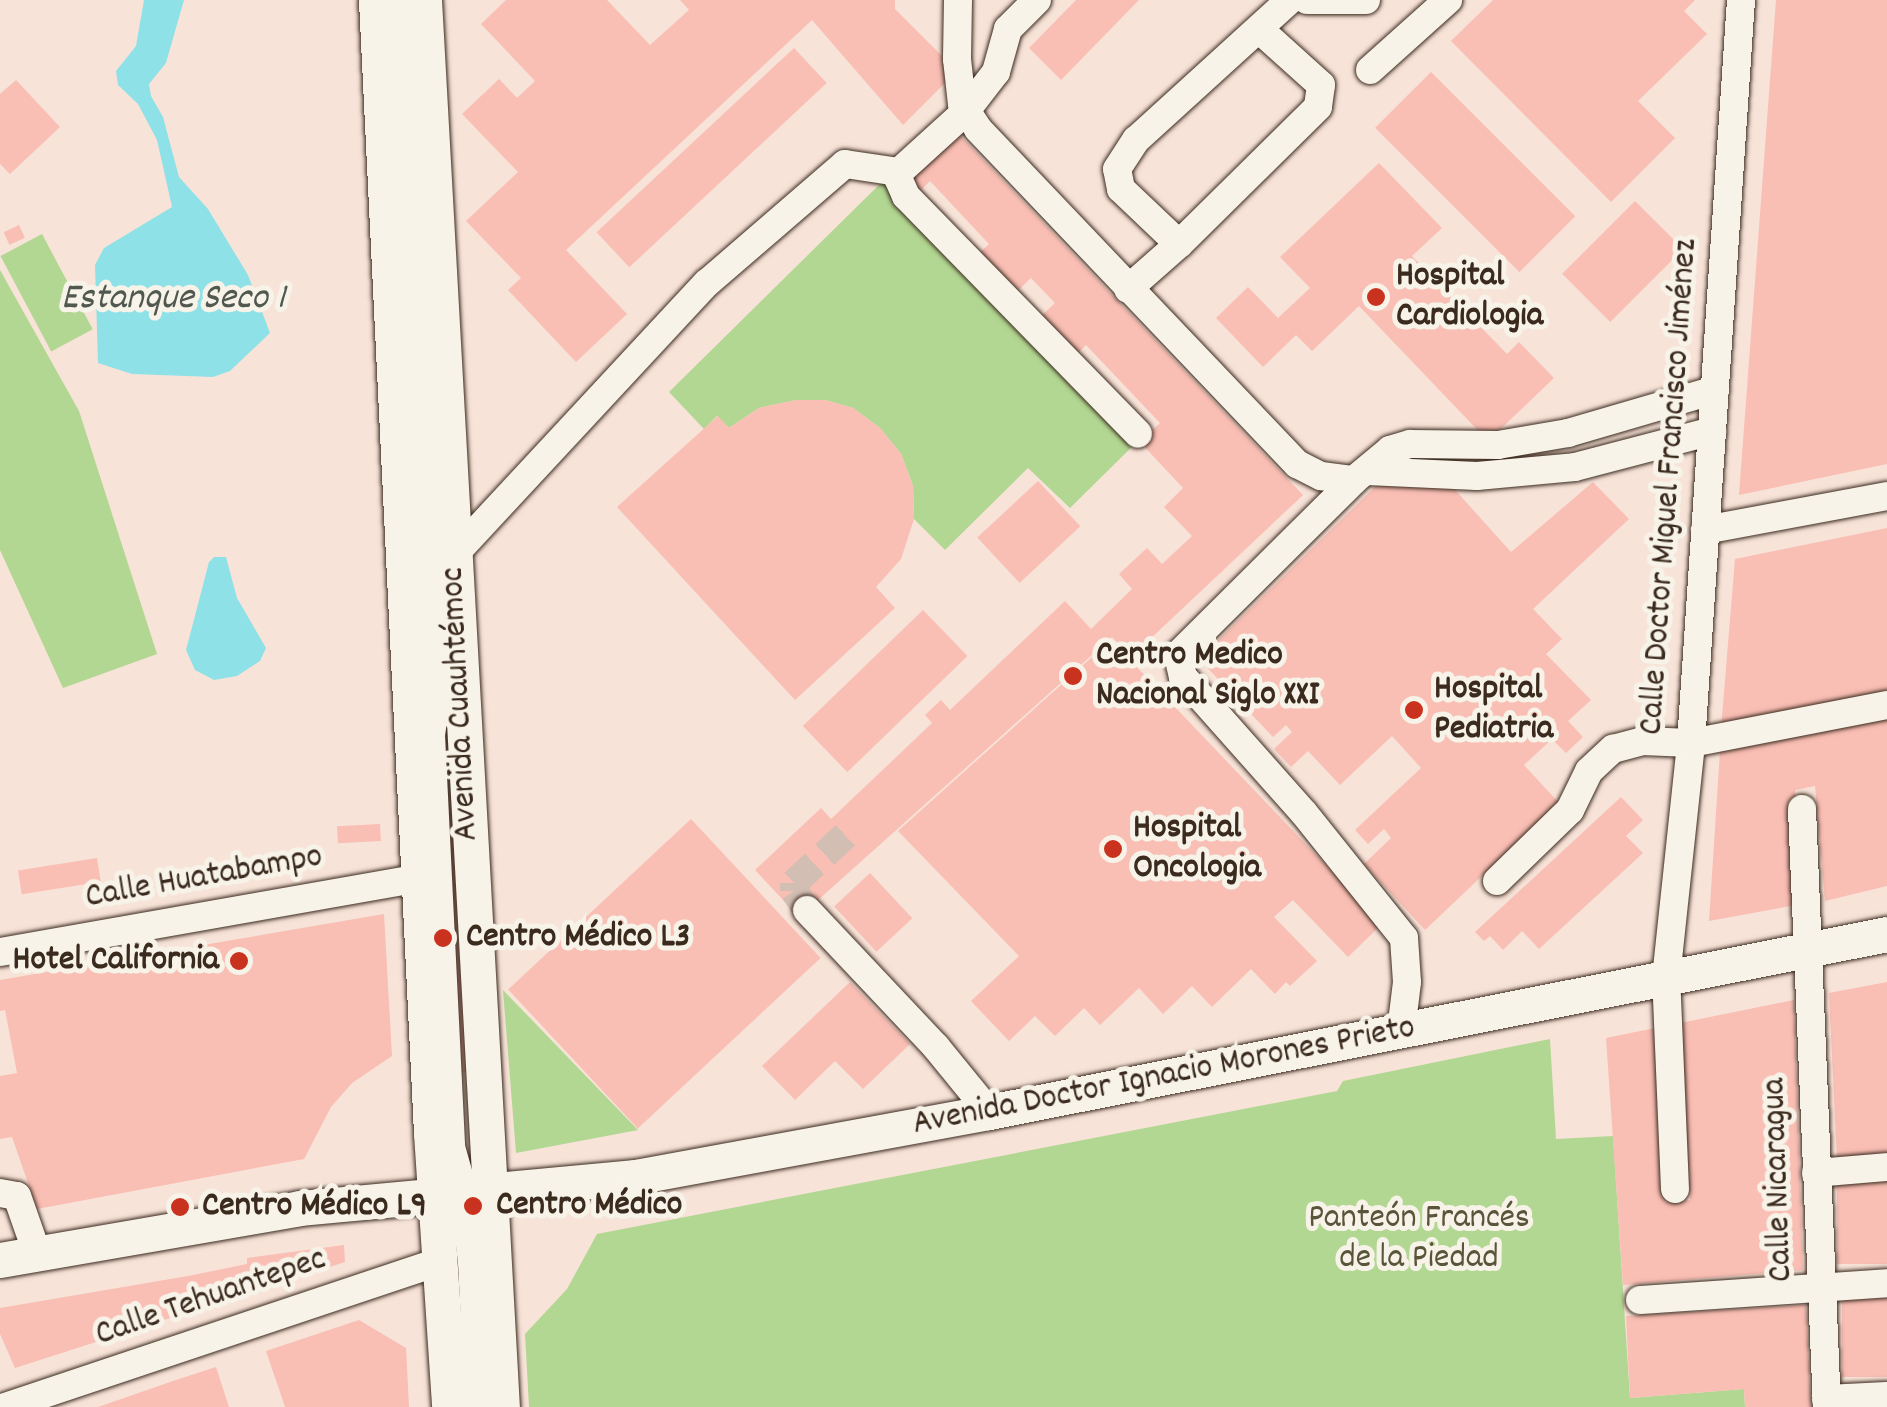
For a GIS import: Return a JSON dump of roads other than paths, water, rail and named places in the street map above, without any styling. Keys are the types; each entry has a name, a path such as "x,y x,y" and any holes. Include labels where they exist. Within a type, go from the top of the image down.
{"main road":[{"name":"Avenida Cuauhtémoc","path":"376,0 420,878 464,1193 502,1407"},
{"name":"Avenida Cuauhtémoc","path":"424,0 452,557 464,1193 441,1261 449,1407"},
{"name":"Avenida Doctor Ignacio Morones Prieto","path":"0,1260 300,1208 635,1176 989,1112 1887,934"}],"street":[{"path":"403,0 438,688 431,734 448,1104 451,1147 464,1193 480,1407"},
{"path":"958,0 957,59 965,112 1297,464 1321,476 1477,476 1575,467 1712,431"},
{"path":"899,172 965,112 996,72 1008,29 1037,0"},
{"path":"1178,244 1121,189 1117,169 1136,140 1290,0"},
{"path":"1307,0 1366,0"},
{"name":"Calle Doctor Miguel Francisco Jiménez","path":"1674,1190 1666,978 1691,743 1741,0"},
{"path":"1370,70 1446,1"},
{"path":"1128,288 1318,107 1320,85 1260,30"},
{"path":"452,557 707,283 762,235 845,164 899,172"},
{"path":"899,172 906,196 1138,434"},
{"path":"1401,1032 1407,982 1404,938 1178,666 1185,646 1390,450 1410,444 1498,444 1568,433 1715,390"},
{"path":"1705,530 1887,496"},
{"path":"1497,881 1570,810 1589,771 1613,749 1642,741 1691,743 1887,705"},
{"name":"Calle Nicaragua","path":"1802,809 1826,1403"},
{"name":"Calle Huatabampo","path":"1,949 420,878"},
{"path":"807,910 936,1048 989,1112"},
{"path":"1816,1173 1887,1167"},
{"path":"0,1193 16,1196 38,1253"},
{"name":"Calle Tehuantepec","path":"5,1407 441,1261"},
{"path":"1640,1300 1887,1283"},
{"path":"1826,1403 1887,1396"}],"water":[{"name":"Estanque Seco 1","path":"144,0 184,0 166,63 149,84 151,96 163,117 179,177 208,209 248,275 270,333 230,371 213,377 132,374 98,363 95,265 104,248 172,207 157,140 138,104 118,85 116,71 136,46"},
{"path":"214,557 226,557 237,598 266,648 260,661 237,676 214,680 195,670 186,650 209,562"}],"tunnel":[{"path":"807,910 794,891 794,883 849,832"}],"place":[{"name":"Hospital Cardiologia","path":"1376,297"},
{"name":"Centro Medico Nacional Siglo XXI","path":"1073,676"},
{"name":"Hospital Pediatria","path":"1414,710"},
{"name":"Hospital Oncologia","path":"1113,849"},
{"name":"Centro Médico L3","path":"443,938"},
{"name":"Hotel California","path":"239,961"},
{"name":"Centro Médico","path":"473,1206"},
{"name":"Centro Médico L9","path":"180,1207"}],"park label":[{"name":"Panteón Francés de la Piedad","path":"1419,1239"}]}
